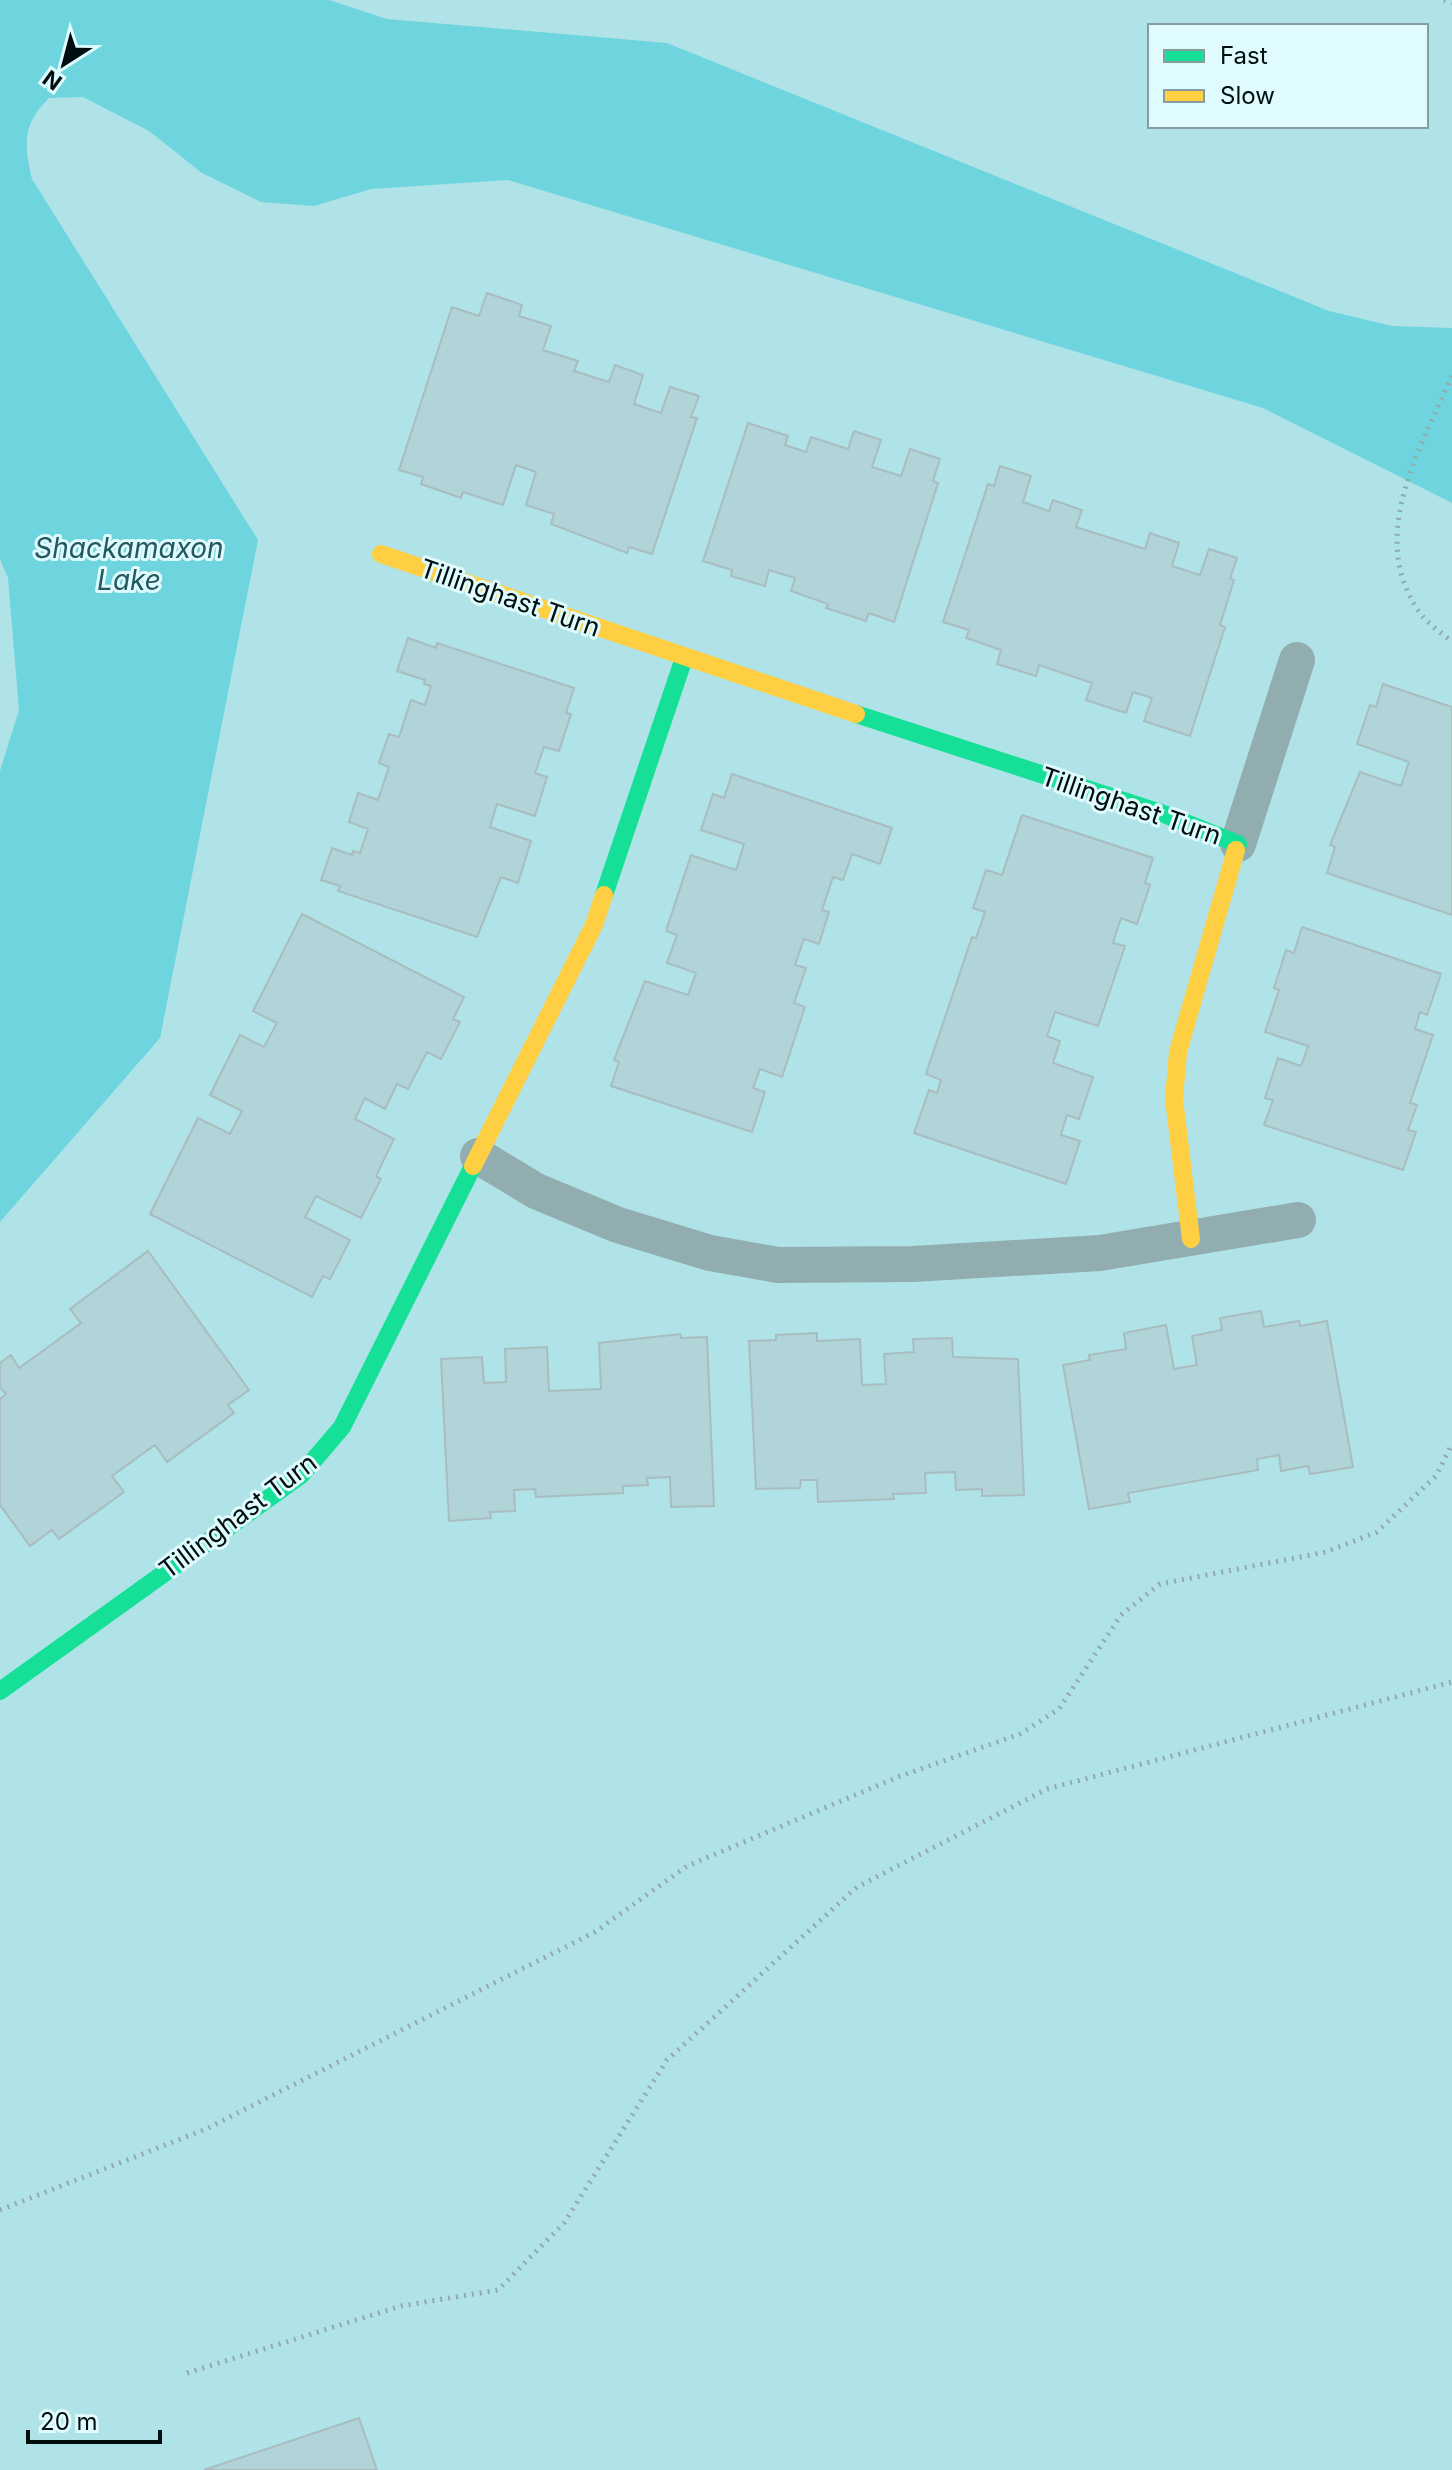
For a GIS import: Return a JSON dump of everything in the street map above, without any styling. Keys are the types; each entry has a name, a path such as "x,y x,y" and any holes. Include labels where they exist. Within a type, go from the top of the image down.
{"street":[{"name":"Tillinghast Turn","path":"381,554 684,658 1164,814 1238,844 1219,920 1178,1052 1174,1099 1191,1239"},
{"name":"Tillinghast Turn","path":"0,1691 301,1475 342,1427 594,925 684,658"},
{"path":"1238,844 1297,660"},
{"path":"478,1156 536,1191 618,1225 710,1253 778,1265 913,1264 1100,1253 1298,1220"}],"path":[{"path":"1444,0 1452,3"},
{"path":"1452,376 1407,480 1397,537 1398,573 1421,615 1452,642"},
{"path":"0,2210 220,2122 595,1932 687,1866 898,1777 1020,1734 1059,1709 1121,1615 1160,1584 1326,1552 1377,1532 1436,1476 1452,1444"},
{"path":"187,2373 401,2306 498,2290 564,2223 667,2060 857,1887 1047,1789 1452,1682"}],"shaded area":[{"path":"0,0 1452,0 1452,2470 0,2470"}],"water":[{"name":"Shackamaxon Lake","path":"0,0 329,0 387,19 667,43 1329,311 1392,326 1452,328 1452,503 1263,408 508,180 371,189 314,206 261,202 202,173 149,131 83,97 49,98 34,117 27,136 32,179 258,540 160,1038 0,1222 0,771 19,710 8,578 0,559"}],"building":[{"path":"487,293 522,305 519,316 551,326 543,350 578,361 574,371 609,382 615,365 643,375 634,404 661,413 670,387 699,396 691,417 697,418 652,554 629,547 627,553 551,524 554,514 526,505 536,472 516,465 503,505 463,492 461,498 421,484 423,477 399,470 452,307 479,316"},
{"path":"748,423 788,436 785,445 806,452 811,437 848,449 854,431 881,440 872,467 901,476 910,449 940,459 933,481 938,483 894,622 869,613 866,621 826,608 828,604 791,591 795,578 769,570 765,586 731,576 732,570 703,561"},
{"path":"1000,466 1031,476 1023,502 1049,511 1053,500 1082,510 1076,527 1145,549 1150,533 1179,543 1172,566 1200,575 1209,549 1237,558 1230,579 1234,580 1220,625 1225,627 1190,736 1144,721 1152,698 1133,692 1126,713 1086,700 1092,683 1039,665 1036,676 997,664 1001,650 966,638 969,630 943,622 988,484 994,486"},
{"path":"408,638 436,648 437,643 574,688 566,713 571,714 559,751 544,747 535,773 547,777 535,816 497,804 490,827 531,841 518,883 501,877 477,937 338,891 340,886 321,880 332,848 352,855 353,851 360,853 368,829 349,822 358,793 378,800 389,767 379,763 389,734 399,737 411,700 425,705 431,686 424,684 425,680 397,671"},
{"path":"1383,684 1452,707 1452,915 1327,873 1335,847 1330,845 1360,772 1401,786 1409,762 1357,744 1370,705 1376,707"},
{"path":"732,774 892,828 880,864 852,854 843,880 833,877 822,910 829,912 819,944 804,939 795,965 806,968 794,1003 805,1007 782,1077 760,1069 753,1088 765,1092 752,1132 611,1086 619,1062 614,1060 645,981 688,995 696,973 667,963 677,935 666,931 691,855 736,870 744,844 701,830 713,794 724,798"},
{"path":"1022,815 1153,858 1145,883 1150,885 1137,924 1121,918 1113,943 1125,946 1098,1026 1055,1012 1047,1036 1060,1041 1053,1063 1093,1077 1079,1119 1067,1115 1061,1135 1080,1141 1066,1184 914,1133 929,1090 937,1093 941,1080 926,1074 972,937 976,938 985,912 973,908 986,870 1002,875"},
{"path":"302,914 464,997 453,1019 460,1022 441,1059 427,1052 408,1089 397,1084 385,1109 365,1098 355,1119 394,1139 376,1176 381,1179 361,1218 316,1196 305,1217 350,1240 330,1279 323,1276 312,1297 150,1214 198,1118 230,1134 242,1111 210,1095 240,1035 264,1047 277,1023 253,1011"},
{"path":"1302,927 1441,974 1427,1015 1420,1012 1415,1029 1433,1035 1410,1103 1417,1105 1408,1130 1416,1132 1403,1170 1264,1125 1273,1100 1265,1098 1278,1058 1301,1066 1308,1046 1265,1032 1279,990 1274,988 1286,950 1294,953"},
{"path":"148,1251 249,1390 228,1405 234,1413 167,1462 155,1445 112,1476 124,1492 59,1539 52,1530 30,1546 0,1505 0,1399 6,1394 0,1387 0,1363 11,1355 19,1368 81,1323 70,1309"},
{"path":"1261,1311 1264,1327 1299,1321 1300,1326 1327,1321 1353,1467 1310,1474 1308,1466 1281,1471 1279,1455 1257,1459 1258,1470 1128,1493 1130,1502 1089,1509 1063,1365 1090,1360 1089,1355 1126,1349 1124,1333 1166,1325 1174,1369 1197,1365 1192,1336 1222,1330 1220,1318"},
{"path":"817,1333 817,1341 860,1339 862,1385 886,1384 884,1354 914,1352 913,1339 952,1338 953,1357 1018,1359 1024,1495 982,1496 982,1489 956,1490 955,1472 925,1473 926,1493 893,1494 894,1499 818,1502 817,1480 801,1480 800,1488 756,1489 749,1341 776,1340 776,1335"},
{"path":"680,1334 681,1338 707,1337 714,1506 671,1507 670,1477 647,1478 648,1485 623,1486 623,1493 536,1497 535,1489 514,1490 515,1511 490,1512 491,1518 449,1521 441,1359 482,1357 484,1383 506,1382 505,1349 547,1347 549,1391 601,1389 599,1343"},
{"path":"359,2418 377,2470 204,2470"}],"traffic: fast":[{"path":"604,895 684,658"},
{"path":"856,714 1164,814 1238,844 1236,850"},
{"path":"0,1691 301,1475 342,1427 473,1166"}],"traffic: slow":[{"path":"381,554 856,714"},
{"path":"1191,1239 1174,1099 1178,1052 1236,850"},
{"path":"473,1166 594,925 604,895"}]}
